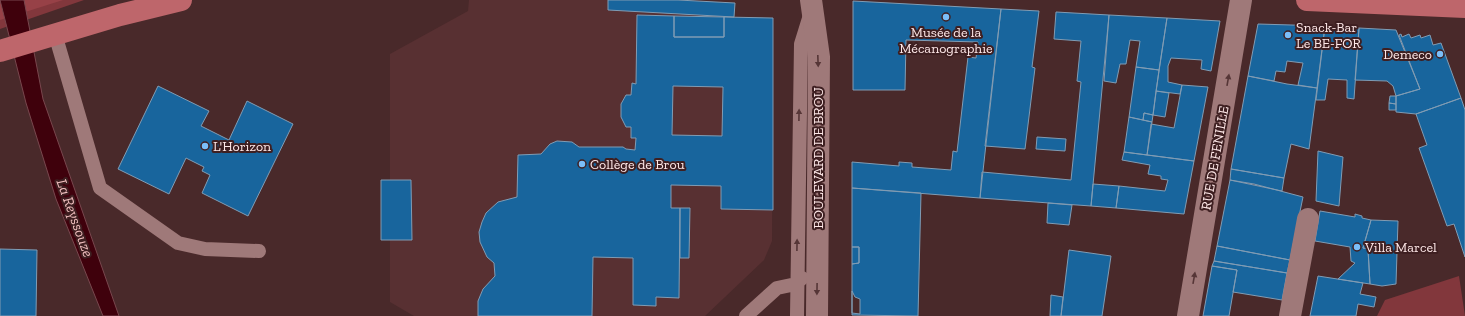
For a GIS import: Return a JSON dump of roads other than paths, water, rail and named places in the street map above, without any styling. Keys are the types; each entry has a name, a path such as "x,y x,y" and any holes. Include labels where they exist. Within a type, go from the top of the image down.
{"main road":[{"path":"0,52 120,14 181,0"},
{"path":"1307,0 1465,6"}],"street":[{"name":"RUE DE FENILLE","path":"1188,316 1242,0"},
{"name":"BOULEVARD DE BROU","path":"811,4 819,57 817,316"},
{"path":"1290,316 1308,219"}],"lane":[{"path":"797,316 796,284 801,44 811,4"},
{"path":"55,34 100,188 178,243 205,249 259,251"},
{"path":"746,316 777,288 796,284 803,277 808,268 818,234"}],"water":[{"name":"La Reyssouze","path":"0,0 24,0 43,99 119,316 103,316 56,199 26,103"}],"place":[{"name":"Musée de la Mécanographie","path":"946,17"},
{"name":"Snack-Bar Le BE-FOR","path":"1288,35"},
{"name":"Demeco","path":"1440,54"},
{"name":"L'Horizon","path":"205,146"},
{"name":"Collège de Brou","path":"582,164"},
{"name":"Villa Marcel","path":"1357,247"}]}
